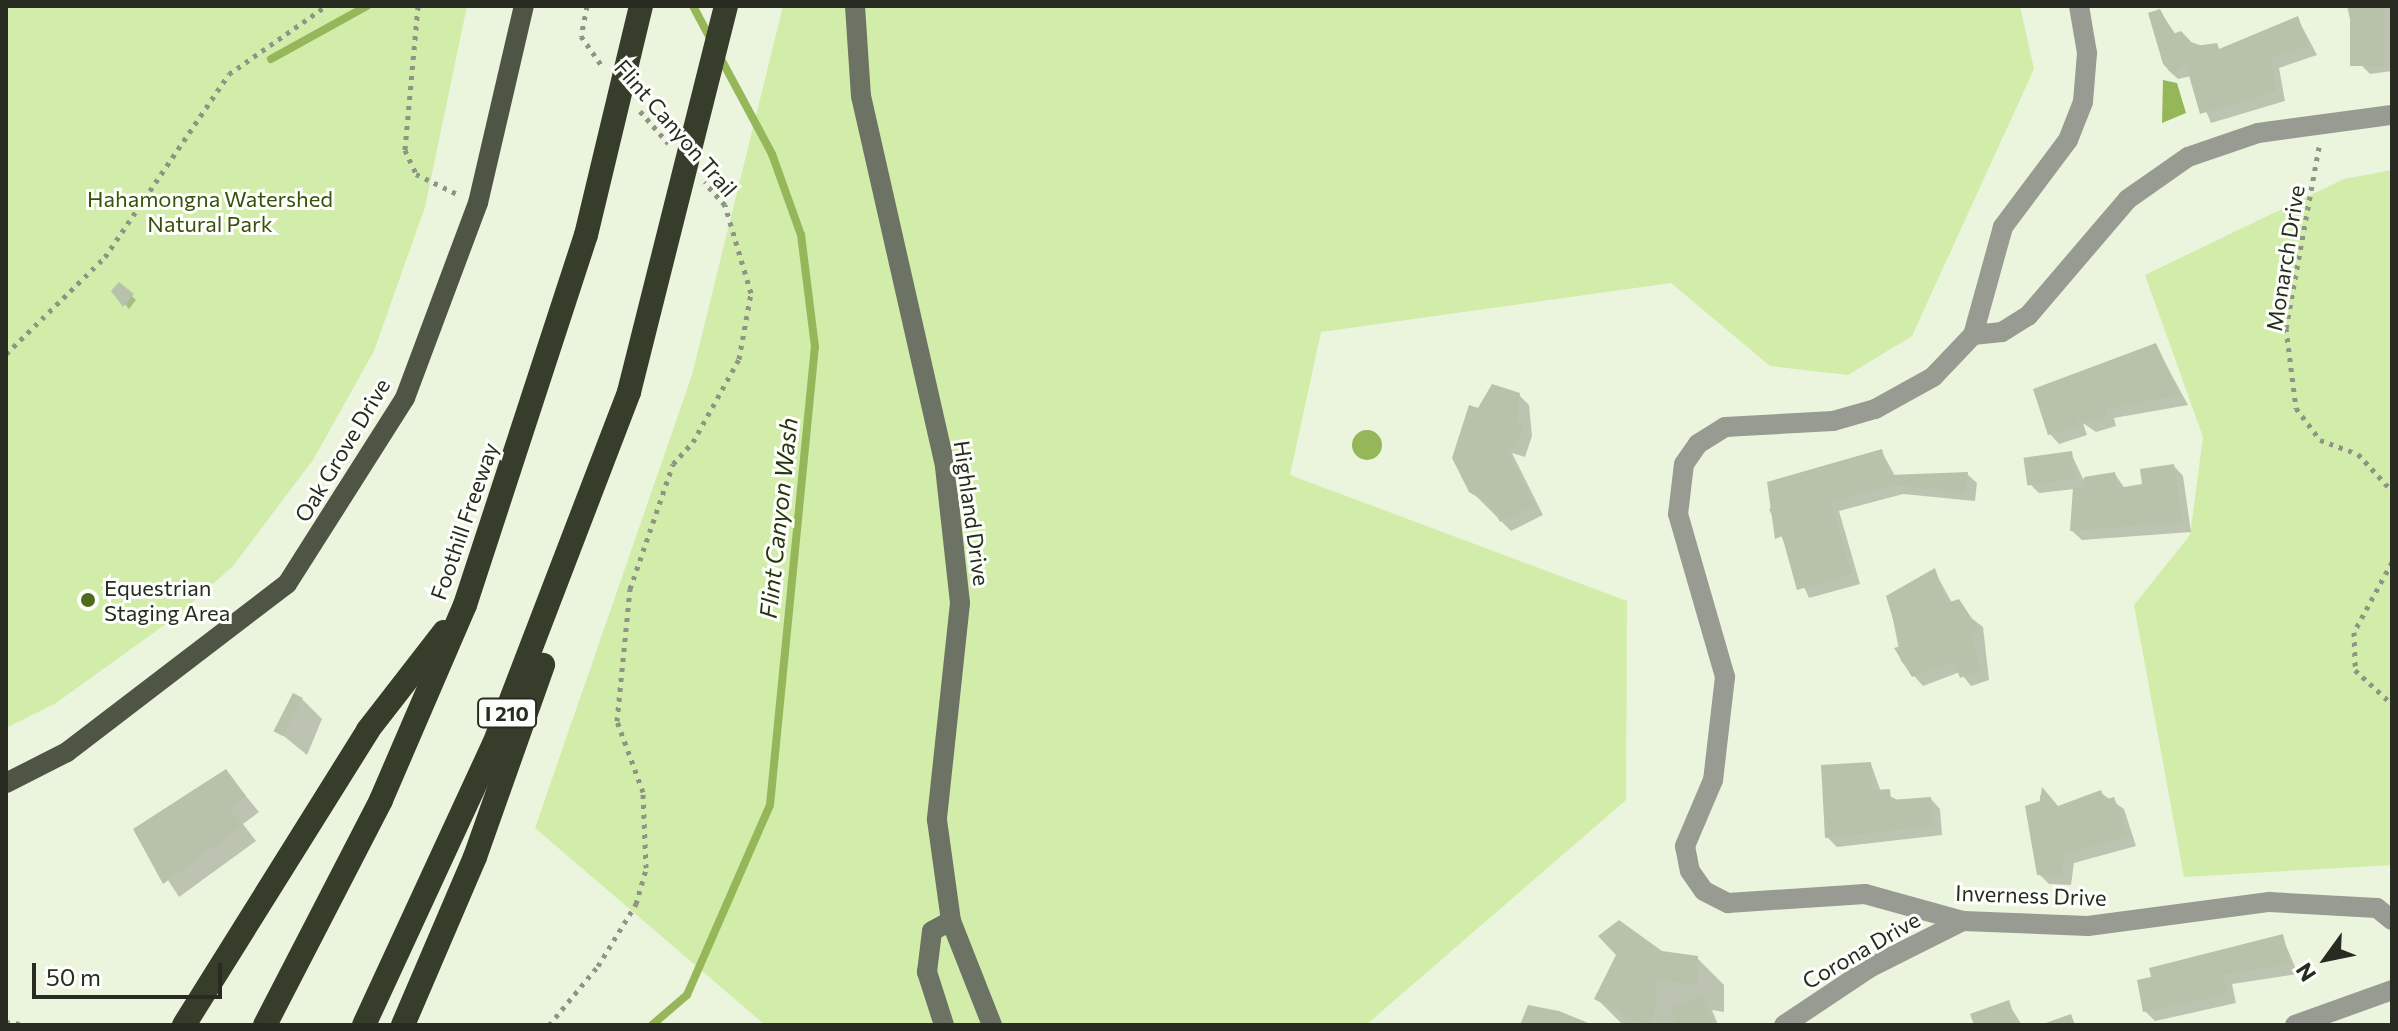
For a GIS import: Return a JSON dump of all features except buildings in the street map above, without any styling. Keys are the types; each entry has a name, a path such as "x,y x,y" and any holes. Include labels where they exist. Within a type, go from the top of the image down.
{"highway":[{"name":"Foothill Freeway","path":"265,1025 381,800 465,605 586,235 641,6"},
{"name":"I 210","path":"364,1025 494,744 629,392 726,6"},
{"path":"403,1025 475,857 629,392"},
{"path":"184,1025 368,730 465,605"}],"main road":[{"name":"Oak Grove Drive","path":"6,783 67,752 287,584 405,398 478,203 524,6"}],"street":[{"name":"Highland Drive","path":"855,6 861,96 945,467 960,603 937,820 951,921 992,1025"},
{"name":"Inverness Drive","path":"2079,6 2087,53 2083,102 2068,140 2003,227 1973,335 1933,377 1875,409 1833,421 1725,427 1698,444 1676,489 1725,677 1713,780 1685,846 1697,881 1728,903 1865,894 1963,921 2088,926 2269,902 2377,908 2392,920"},
{"path":"1973,335 2002,332 2028,316 2119,207 2167,169 2222,142 2392,115"},
{"path":"944,1025 927,972 932,931 951,921"},
{"name":"Corona Drive","path":"1784,1025 1871,967 1963,921"},
{"path":"2295,1025 2392,990"}],"path":[{"path":"6,354 105,257 229,74 326,6"},
{"path":"418,6 407,158 421,177 478,203"},
{"name":"Flint Canyon Trail","path":"587,6 581,36 608,73"},
{"name":"Flint Canyon Trail","path":"628,98 671,146"},
{"name":"Monarch Drive","path":"2323,127 2286,328 2296,408 2320,440 2358,454 2392,491"},
{"name":"Flint Canyon Trail","path":"549,1025 598,966 641,888 648,850 643,792 616,704 630,589 673,464 693,442 739,359 751,293 725,205 692,169"},
{"path":"2392,562 2354,632 2355,670 2392,704"},
{"path":"6,1022 28,1025"}],"green space":[{"name":"Hahamongna Watershed Natural Park","path":"6,6 467,6 425,207 374,351 313,460 233,566 177,616 56,703 6,728"},
{"path":"783,6 2020,6 2034,69 1912,336 1848,375 1770,366 1671,283 1321,332 1290,475 1627,601 1626,800 1366,1025 765,1025 535,828 692,375"},
{"path":"2392,170 2392,865 2184,877 2134,605 2190,535 2203,437 2145,275 2344,179"}],"shaded area":[{"path":"2163,80 2177,83 2186,113 2162,123"},
{"path":"1367,430 1378,434 1382,445 1378,456 1367,460 1356,456 1352,445 1356,434"}],"waterway":[{"path":"271,59 367,6"},
{"name":"Flint Canyon Wash","path":"693,6 712,41"},
{"name":"Flint Canyon Wash","path":"652,1025 687,995 770,805 815,347 801,235 772,154 720,57"}],"place":[{"name":"Equestrian Staging Area","path":"88,600"}]}
